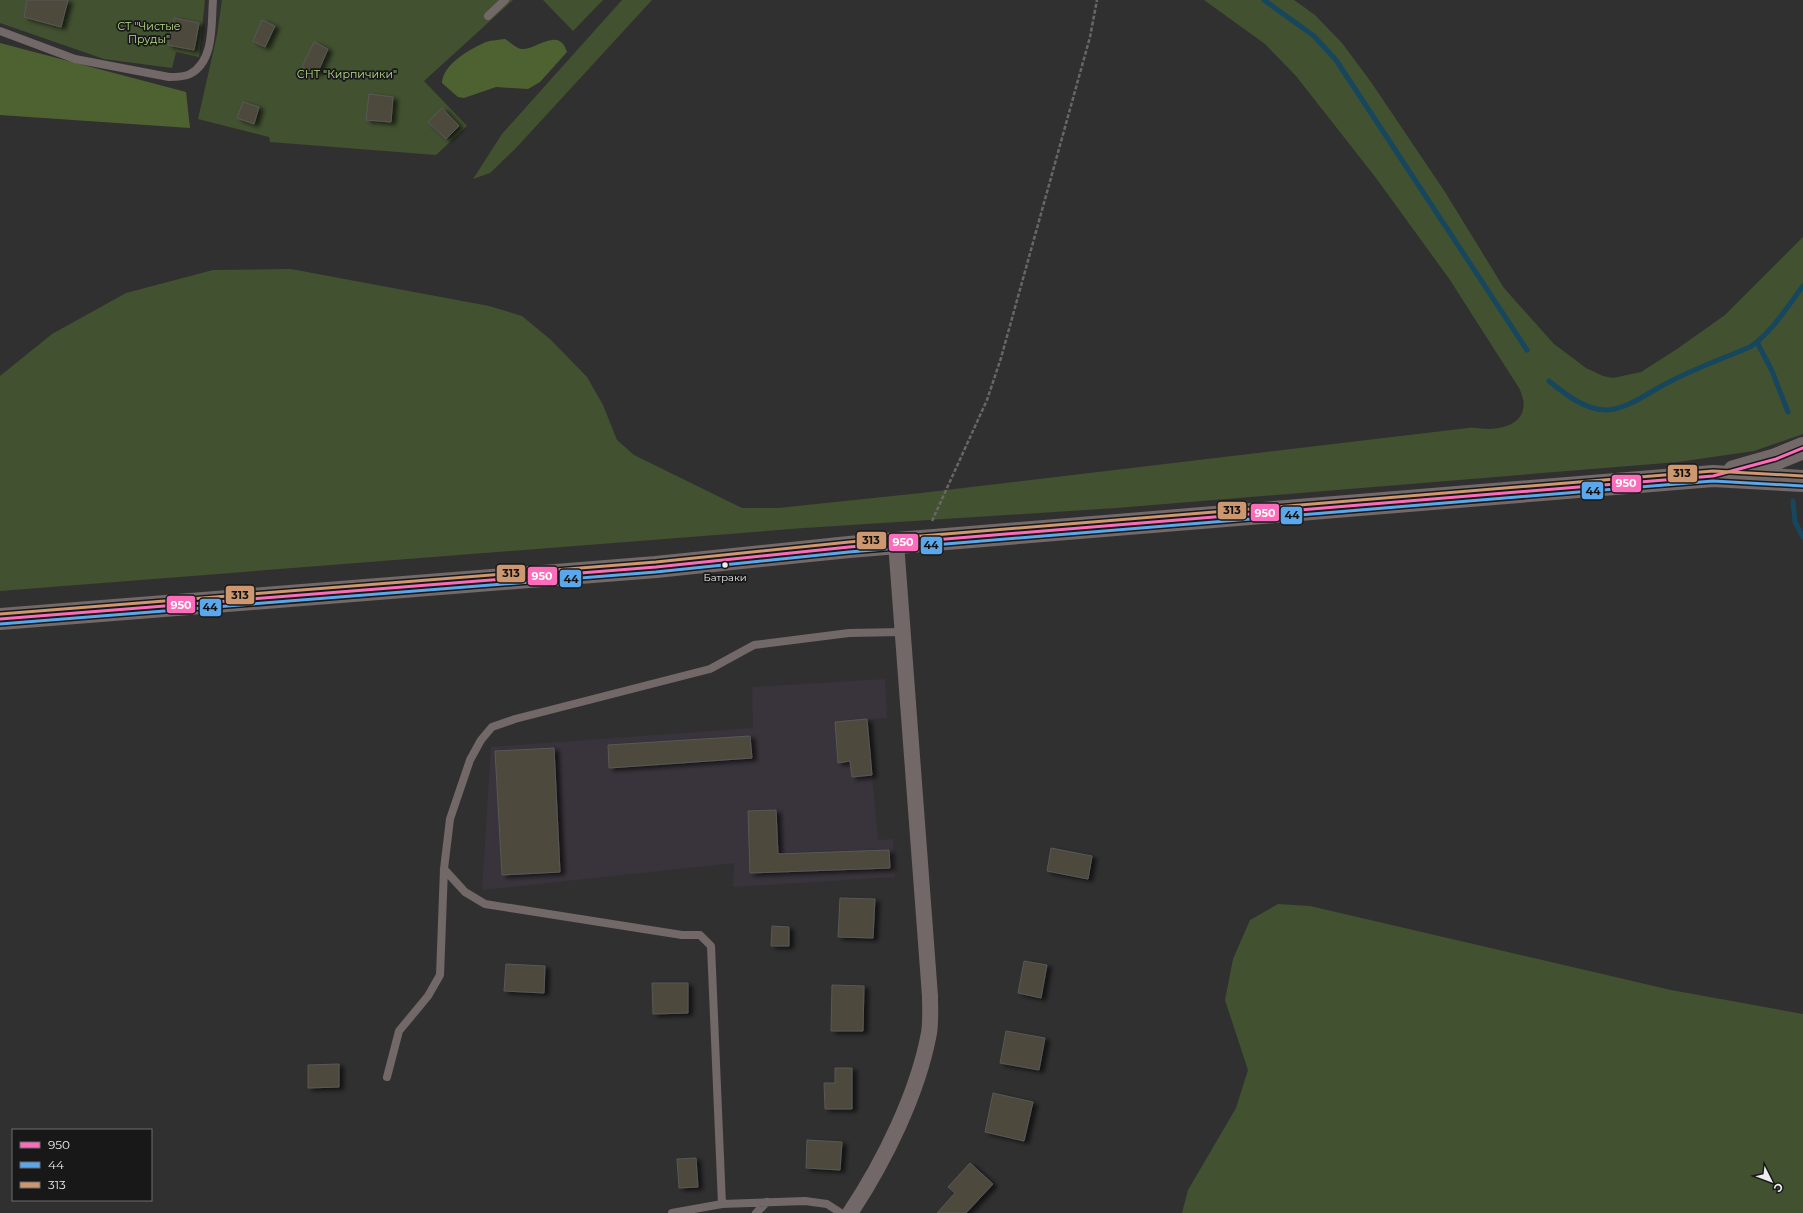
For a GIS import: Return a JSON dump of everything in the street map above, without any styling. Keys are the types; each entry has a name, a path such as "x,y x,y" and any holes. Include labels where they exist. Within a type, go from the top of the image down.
{"main road":[{"path":"1712,476 1776,459 1803,448"},
{"path":"0,620 648,568 896,543 1712,476 1803,481"}],"street":[{"path":"850,1213 876,1172 917,1082 929,1031 930,996 896,543"}],"lane":[{"path":"0,31 76,59 169,77 183,76 191,74 201,65 207,56 213,0"},
{"path":"488,16 505,0"},
{"path":"387,1077 399,1031 428,996 440,976 444,869 450,819 470,760 480,740 492,727 515,719 710,669 754,645 849,634 903,632"},
{"path":"444,869 465,892 485,904 682,935 700,935 711,946 722,1204"},
{"path":"672,1213 722,1204 805,1201 827,1204 841,1213"},
{"path":"756,1213 767,1202"}],"path":[{"path":"923,541 987,400 1001,358 1090,37 1097,0"}],"shaded area":[{"path":"885,679 887,718 867,720 878,840 893,839 895,877 733,887 734,863 482,890 491,747 753,728 752,687"}],"green space":[{"name":"СТ \"Чистые Пруды\"","path":"0,0 205,0 199,57 176,52 172,68 104,59 0,23"},
{"name":"СНТ \"Кирпичики\"","path":"222,0 513,0 424,81 467,126 436,155 270,142 269,137 198,119 217,35"},
{"path":"543,0 603,0 573,31"},
{"path":"622,0 652,0 516,148 490,173 473,179 502,134"},
{"path":"1204,0 1294,0 1315,15 1342,43 1371,82 1445,192 1504,288 1554,344 1586,368 1603,376 1613,378 1641,372 1677,349 1725,315 1803,237 1803,434 1754,451 1678,462 1116,508 804,528 0,591 0,376 52,334 126,293 213,270 291,269 489,306 522,316 551,340 587,377 603,405 617,440 634,455 742,508 778,508 921,493 1468,428 1499,428 1514,422 1519,418 1524,405 1523,397 1519,388 1450,280 1376,178 1296,76 1265,44"},
{"path":"505,39 521,49 527,49 546,41 558,40 563,44 567,52 540,82 528,89 496,87 464,98 458,97 442,83 447,70 465,53 486,42"},
{"path":"0,43 186,92 190,128 0,115"},
{"path":"1278,904 1310,906 1671,990 1803,1014 1803,1213 1182,1213 1188,1190 1236,1108 1248,1070 1225,1000 1233,959 1250,920"}],"building":[{"path":"27,0 68,0 61,27 24,17"},
{"path":"174,18 199,23 194,50 168,45"},
{"path":"262,20 275,26 265,47 253,41"},
{"path":"314,42 328,49 317,74 302,67"},
{"path":"369,94 393,97 391,122 366,120"},
{"path":"243,102 259,107 254,124 237,118"},
{"path":"442,108 459,126 446,139 428,122"},
{"path":"867,719 872,775 852,777 850,761 838,763 835,722"},
{"path":"750,736 752,758 609,768 608,745"},
{"path":"554,748 560,872 502,875 495,751"},
{"path":"776,810 778,854 889,850 890,868 750,873 748,811"},
{"path":"1051,848 1092,856 1088,879 1047,871"},
{"path":"840,898 875,899 873,938 838,937"},
{"path":"772,926 789,927 789,946 771,946"},
{"path":"1024,961 1047,965 1041,998 1018,993"},
{"path":"506,964 545,966 544,993 504,991"},
{"path":"652,983 688,983 688,1013 653,1014"},
{"path":"832,985 864,986 863,1031 831,1031"},
{"path":"1006,1031 1045,1038 1039,1070 1000,1063"},
{"path":"339,1064 339,1087 308,1088 308,1065"},
{"path":"835,1068 852,1068 852,1109 825,1109 824,1083 835,1083"},
{"path":"993,1093 1033,1102 1024,1141 985,1132"},
{"path":"807,1140 842,1142 840,1170 806,1168"},
{"path":"696,1158 698,1187 679,1188 677,1159"},
{"path":"970,1163 993,1184 966,1213 937,1213 955,1193 948,1187"}],"waterway":[{"path":"1264,0 1314,36 1336,60 1527,350"},
{"path":"1549,381 1576,401 1584,405 1600,410 1616,409 1633,402 1700,367 1750,347 1772,327 1803,286"},
{"path":"1757,342 1772,371 1788,412"},
{"path":"1793,501 1795,522 1803,537"}],"transit line":[{"name":"950","path":"0,619 656,567 849,547 1713,476 1776,459 1803,448"},
{"name":"313","path":"0,614 656,562 849,542 1713,471 1803,476"},
{"name":"44","path":"0,624 656,572 849,552 1713,481 1803,486"}],"place":[{"name":"Батраки","path":"725,565"}]}
